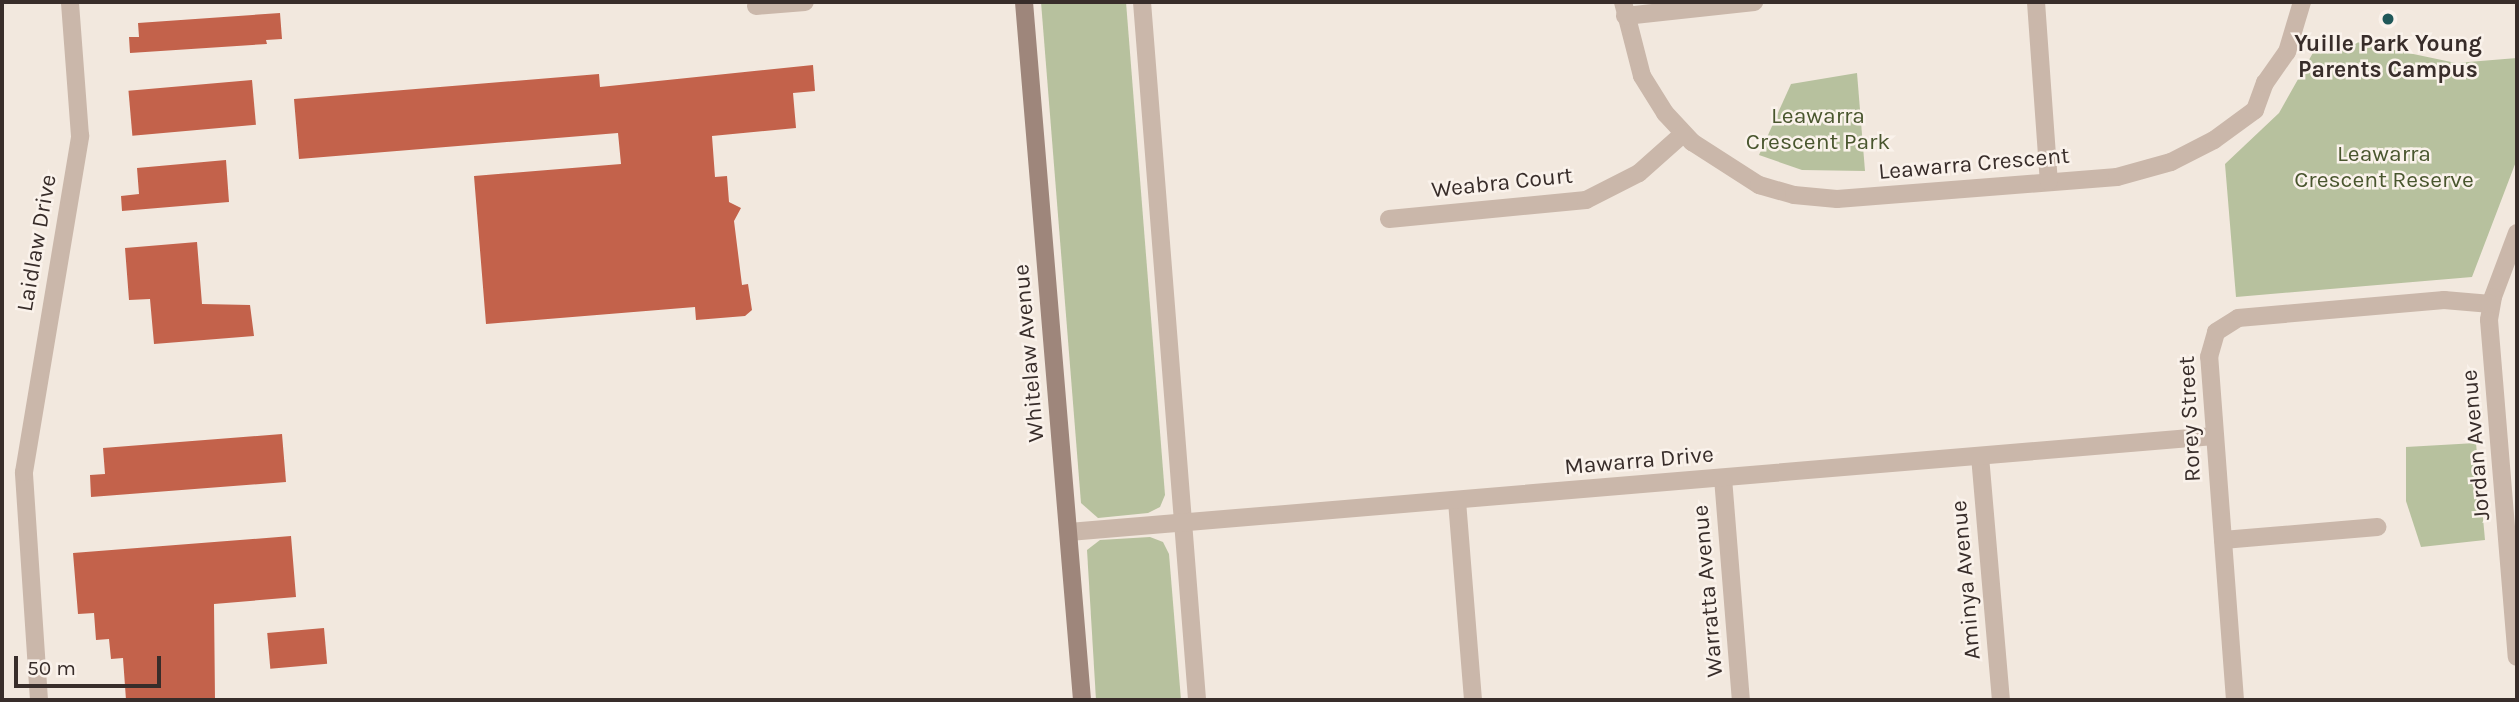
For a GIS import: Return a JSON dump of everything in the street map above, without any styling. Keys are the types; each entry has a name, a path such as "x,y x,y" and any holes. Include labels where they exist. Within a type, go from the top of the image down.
{"street":[{"name":"Laidlaw Drive","path":"39,700 24,480 80,136 70,2"},
{"path":"757,6 805,2"},
{"name":"Whitelaw Avenue","path":"1024,2 1082,700"},
{"path":"1142,2 1197,700"},
{"path":"1624,9 1754,2"},
{"path":"2036,2 2049,182"},
{"name":"Leawarra Crescent","path":"1624,9 1642,76 1683,134 1710,158 1746,179 1813,198 2049,182 2151,170 2222,135 2255,110 2265,83 2287,52 2302,2"},
{"name":"Weabra Court","path":"1390,219 1551,207 1586,200 1631,178 1683,134"},
{"name":"Jordan Avenue","path":"2517,233 2491,304 2511,476 2517,657"},
{"name":"Rorey Street","path":"2235,700 2214,436 2210,346 2220,328 2231,320 2444,300 2491,304"},
{"name":"Mawarra Drive","path":"1069,532 2214,436"},
{"name":"Aminya Avenue","path":"1980,456 2001,700"},
{"name":"Warratta Avenue","path":"1723,478 1741,700"},
{"path":"1457,501 1473,700"},
{"path":"2223,540 2377,527"}],"green space":[{"path":"1041,2 1126,2 1165,495 1160,507 1148,513 1098,518 1081,503"},
{"name":"Leawarra Crescent Reserve","path":"2323,35 2456,63 2517,58 2517,159 2472,277 2236,297 2225,164 2279,113"},
{"name":"Leawarra Crescent Park","path":"1857,73 1865,171 1802,170 1759,155 1791,84"},
{"path":"2476,443 2485,540 2421,547 2406,501 2406,447"},
{"path":"1150,537 1163,542 1169,554 1181,700 1096,700 1087,550 1100,540"}],"building":[{"path":"280,13 282,39 266,40 267,44 130,53 129,37 139,37 138,23"},
{"path":"813,65 815,91 793,93 796,128 712,136 715,177 727,176 729,202 741,208 734,221 742,285 748,284 752,310 745,316 696,320 695,307 486,324 474,176 621,164 618,133 299,159 294,99 599,74 600,87"},
{"path":"252,80 256,125 132,136 128,91"},
{"path":"226,160 229,202 122,211 121,196 139,194 137,168"},
{"path":"197,242 202,304 250,305 254,336 154,344 150,299 129,300 125,248"},
{"path":"282,434 286,482 91,497 90,475 105,474 103,448"},
{"path":"291,536 296,597 214,604 215,700 126,700 123,658 111,659 109,639 96,640 94,613 78,614 73,553"},
{"path":"324,628 327,664 270,669 267,633"}],"place":[{"name":"Yuille Park Young Parents Campus","path":"2388,19"}]}
